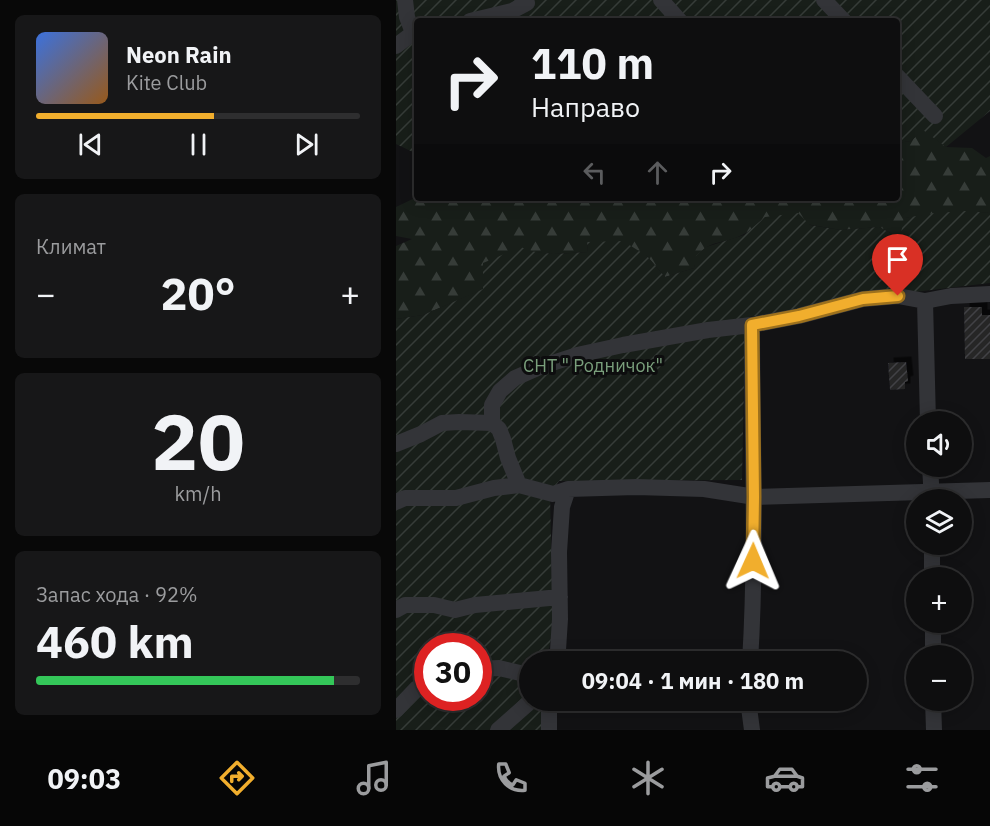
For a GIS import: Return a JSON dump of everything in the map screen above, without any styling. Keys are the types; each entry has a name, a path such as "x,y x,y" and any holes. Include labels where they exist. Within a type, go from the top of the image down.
{"street":[{"path":"405,0 407,17 414,31"},
{"path":"660,0 677,18"},
{"path":"824,0 841,18"},
{"path":"481,18 523,7"},
{"path":"396,46 414,34"},
{"path":"900,79 935,116"},
{"path":"492,423 492,405 500,391 515,378 577,355 708,330 799,316 863,299 898,296 925,301 951,296 990,294"},
{"path":"925,301 928,411"},
{"path":"751,651 754,497 752,325"},
{"path":"396,444 442,423 492,423 499,429 504,439 508,458 519,486"},
{"path":"396,502 405,498 456,498 494,488 519,486 553,494 568,489 636,487 704,489 754,497 906,496"},
{"path":"558,651 559,552 562,507 568,489"},
{"path":"972,492 990,490"},
{"path":"396,610 405,605 434,604 455,610 475,605 560,597"},
{"path":"492,668 519,673"},
{"path":"396,710 414,691"},
{"path":"498,730 520,711"},
{"path":"549,711 549,730"},
{"path":"749,711 752,730"},
{"path":"933,711 934,730"}],"green space":[{"path":"396,0 990,0 990,111 946,147 923,130 911,141 900,143 900,18 414,18 414,153 396,144"},
{"path":"923,129 946,147 972,148 986,158 990,156 990,213 947,213 905,218 901,238 879,227 841,230 765,217 745,234 706,247 697,258 694,268 665,277 647,256 587,242 588,252 553,254 532,252 484,289 423,315 396,319 396,246 412,239 396,236 396,207 414,198 414,201 900,201 900,143 911,141"},
{"name":"СНТ \" Родничок\"","path":"966,211 990,213 990,283 749,317 745,336 742,480 559,481 550,494 553,627 549,651 519,651 519,711 545,711 544,730 396,730 396,319 423,315 483,289 483,263 521,247 545,253 588,252 587,242 623,241 647,256 665,277 694,268 696,256 706,247 744,235 765,217 798,213 810,225 841,230 879,227 900,238 904,218"}],"building":[{"path":"964,307 982,307 982,315 990,315 990,359 965,359"},
{"path":"906,362 908,381 905,382 905,389 890,390 888,363"}],"route":[{"path":"753,561 752,325 799,316 863,299 898,296"}]}
